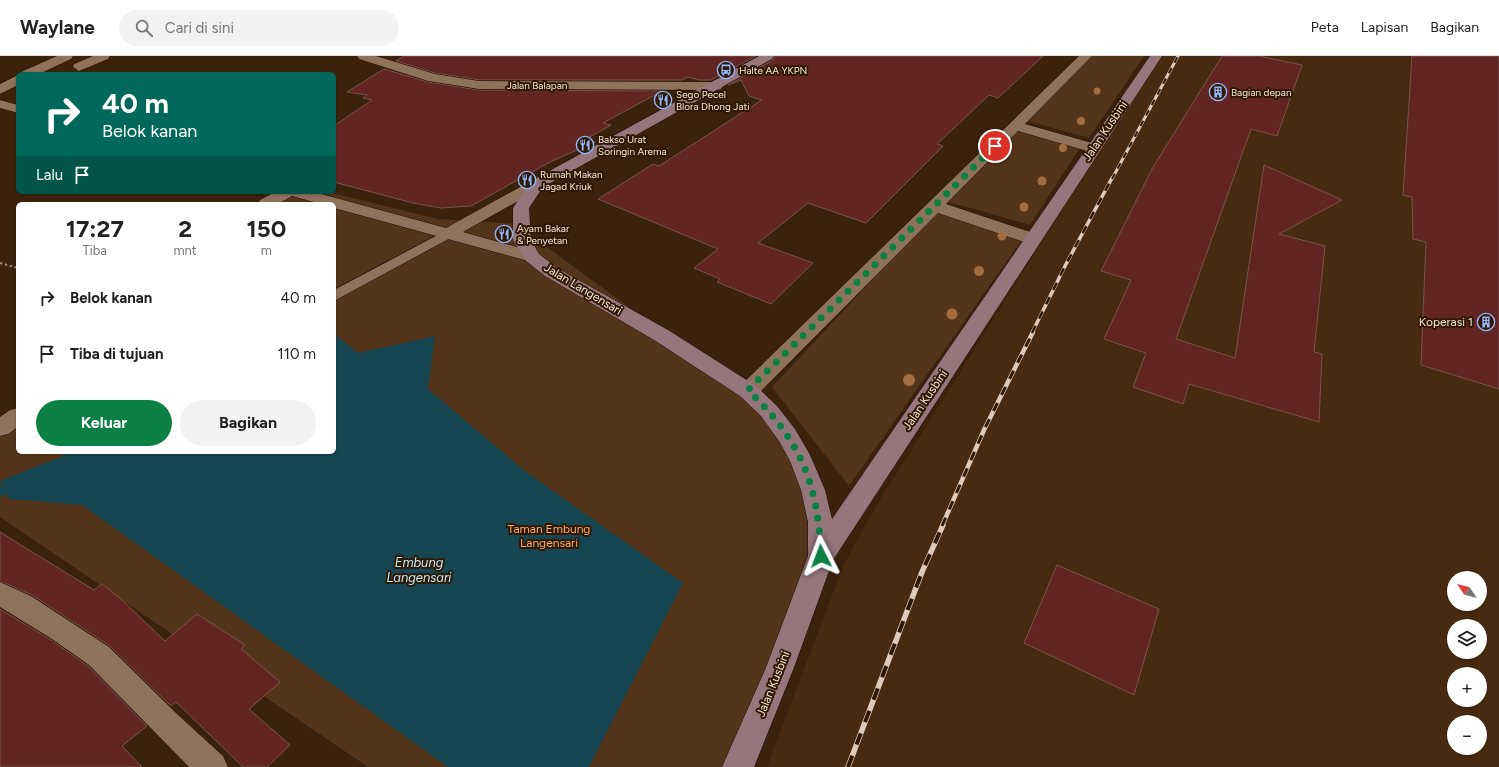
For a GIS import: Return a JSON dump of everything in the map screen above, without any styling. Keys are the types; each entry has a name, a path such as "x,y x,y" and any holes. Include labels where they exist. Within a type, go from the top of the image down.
{"main road":[{"name":"Jalan Langensari","path":"768,56 537,184 521,208 522,240 532,257 551,272 661,336 748,390 769,411 783,429 802,461 813,490 820,522 821,556"},
{"name":"Jalan Kusbini","path":"738,767 779,670 821,556 1156,56"}],"street":[{"path":"32,72 67,56"},
{"path":"79,67 104,56"},
{"name":"Jalan Balapan","path":"363,56 432,78 479,85 716,86"},
{"path":"748,390 1086,56"},
{"path":"1,87 16,80"},
{"path":"0,104 16,108"},
{"path":"0,113 16,108"},
{"path":"1015,126 1094,148"},
{"path":"449,233 537,184"},
{"path":"270,202 284,194"},
{"path":"303,194 333,202"},
{"path":"336,203 532,257"},
{"path":"934,206 1033,239"},
{"path":"0,428 16,417"},
{"path":"0,594 21,604 99,656 166,724 212,767"}],"lane":[{"path":"336,295 449,233"}],"path":[{"path":"0,263 16,267"}],"shaded area":[{"path":"1159,56 1499,56 1499,767 767,767 843,566 877,504"}],"green space":[{"path":"1085,56 1144,56 1089,138 1027,121"},
{"path":"1019,126 1083,143 1030,225 945,201"},
{"name":"Taman Embung Langensari","path":"279,194 336,194 438,219 516,224 742,391 804,471 811,573 726,767 368,767 0,517 0,424 16,412 16,454 336,454 336,202 265,202"},
{"path":"936,212 1023,238 849,486 772,387"}],"water":[{"name":"Embung Langensari","path":"336,336 358,353 435,336 428,389 525,471 683,583 589,767 448,767 82,505 9,499 0,481 68,454 336,454"}],"building":[{"path":"404,56 756,56 711,80 699,80 688,77 682,80 479,80 435,73 396,61"},
{"path":"775,56 1043,56 998,98 989,95 937,144 943,146 866,223 808,203 758,243 813,263 771,304 717,282 720,279 694,268 718,249 598,199 653,164 659,166 762,100 749,96 741,80 728,85 773,60"},
{"path":"1222,56 1259,56 1302,65 1277,136 1251,129 1176,339 1235,358 1264,165 1342,200 1279,234 1325,246 1314,352 1322,354 1319,422 1189,384 1183,404 1133,387 1146,353 1104,339 1131,280 1101,271 1152,169"},
{"name":"Koperasi 1","path":"1412,56 1499,56 1499,389 1421,365 1426,242 1413,239 1412,197 1403,195"},
{"path":"384,69 428,82 479,90 662,91 603,123 611,125 586,139 595,142 550,162 471,206 441,208 413,203 336,183 336,125 372,100 363,98 367,95 347,92"},
{"path":"0,532 94,590 102,584 122,600 165,641 197,614 245,645 241,649 280,682 249,709 290,745 267,767 243,767 176,702 171,706 110,646 32,595 0,581"},
{"path":"1057,565 1159,609 1134,695 1024,643"},
{"path":"0,609 51,640 88,666 147,726 122,746 142,767 0,767"}],"waterway":[{"path":"0,492 5,490"}],"railway":[{"path":"1112,179 1178,56"},
{"path":"1032,333 1064,268 1112,178"},
{"path":"942,526 984,430 1033,332"},
{"path":"848,767 922,572 943,525"}],"place":[{"name":"Halte AA YKPN","path":"726,70"},
{"name":"Bagian depan","path":"1218,92"},
{"name":"Sego Pecel Blora Dhong Jati","path":"663,100"},
{"name":"Bakso Urat Soringin Arema","path":"585,145"},
{"name":"Rumah Makan Jagad Kriuk","path":"527,180"},
{"name":"Ayam Bakar & Penyetan","path":"504,234"},
{"name":"Koperasi 1","path":"1486,322"}],"route":[{"path":"821,556 820,522 813,490 802,461 787,435 769,411 748,390 995,146"}]}
